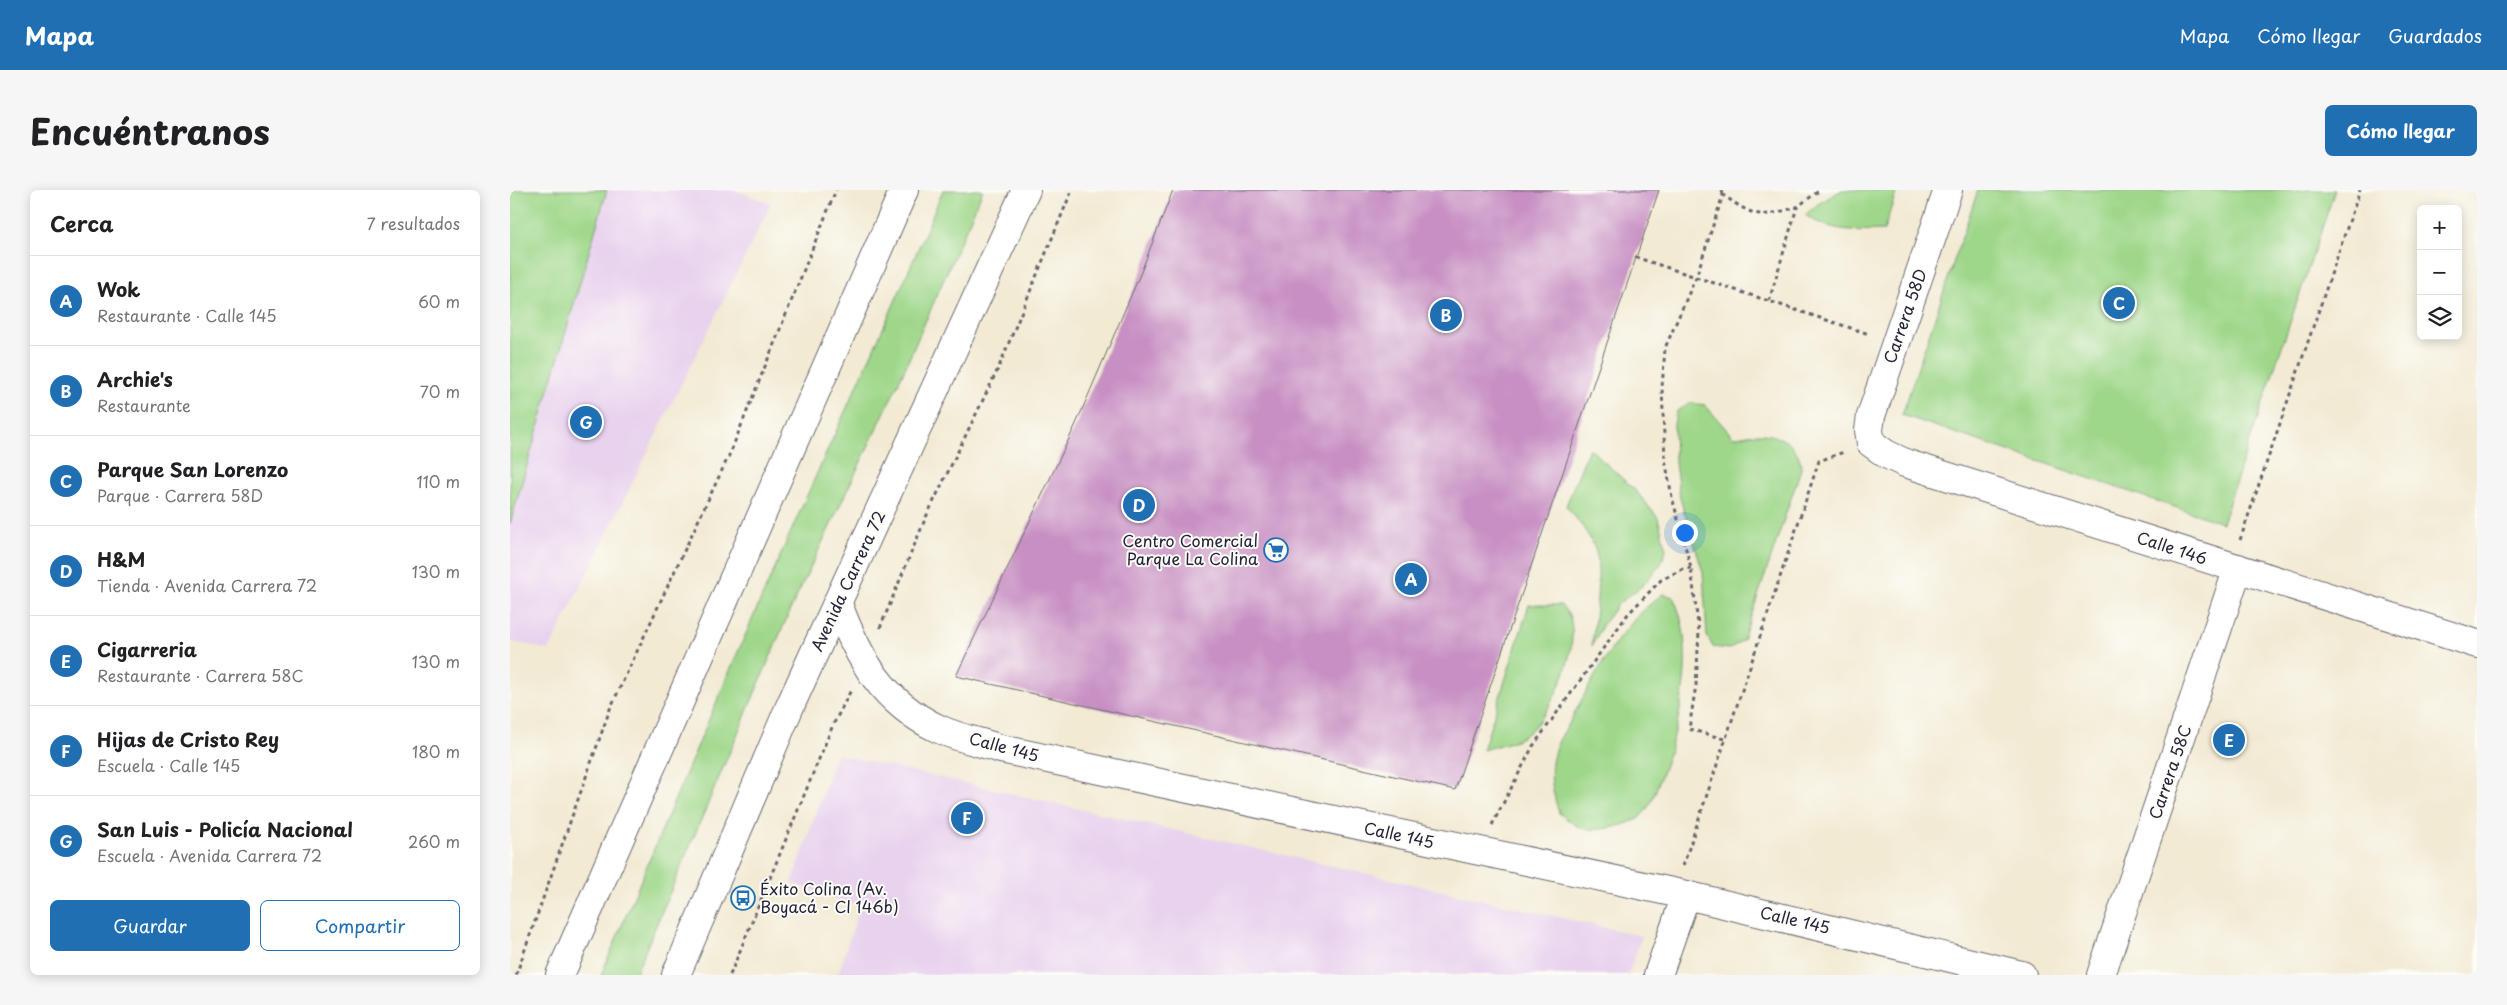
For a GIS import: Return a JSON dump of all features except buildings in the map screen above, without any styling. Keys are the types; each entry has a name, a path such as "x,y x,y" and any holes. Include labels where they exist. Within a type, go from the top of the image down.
{"main road":[{"path":"560,975 904,190"},
{"name":"Avenida Carrera 72","path":"676,975 790,706 1026,190"},
{"name":"Carrera 58D","path":"1872,442 1869,430 1870,416 1948,190"},
{"name":"Calle 146","path":"1872,442 1886,454 1905,463 2477,644"},
{"name":"Carrera 58C","path":"2101,975 2235,567"},
{"name":"Calle 145","path":"838,604 852,642 864,663 888,694 939,729 1001,749 1681,894 2022,975"},
{"path":"1658,975 1681,894"}],"path":[{"path":"516,975 610,709 731,451 760,384 836,190"},
{"path":"730,975 833,726 864,663 926,517 998,369 1072,190"},
{"path":"1722,190 1723,195 1696,277 1665,348 1662,388 1665,459 1672,497 1691,568 1699,632 1696,685 1689,729 1724,739"},
{"path":"1723,195 1756,216 1777,213 1797,207 1820,190"},
{"path":"2235,567 2360,190"},
{"path":"1769,301 1797,207"},
{"path":"1635,257 1896,343"},
{"path":"1681,894 1724,739 1819,461 1872,442"},
{"path":"1479,852 1533,746 1628,614 1661,580 1683,569 1691,568"}],"shaded area":[{"path":"510,190 735,190 771,204 549,650 510,641"},
{"path":"836,754 1642,936 1628,975 838,975 860,907 792,883"}],"green space":[{"path":"510,190 607,190 510,524"},
{"path":"943,190 983,190 898,384 791,608 635,975 601,975 741,645"},
{"path":"1842,190 1897,190 1884,230 1843,229 1824,225 1805,215 1818,204"},
{"path":"1978,190 2335,190 2222,523 1902,415"},
{"path":"1689,403 1705,405 1733,437 1765,434 1781,439 1793,448 1800,461 1801,469 1743,640 1729,649 1713,647 1707,636 1703,572 1680,498 1675,463 1674,424 1677,411"},
{"path":"1589,448 1635,490 1658,518 1666,550 1661,564 1643,585 1618,604 1603,624 1592,646 1598,585 1598,561 1587,533 1566,506"},
{"path":"1663,594 1673,597 1680,617 1684,639 1685,662 1684,687 1680,711 1668,756 1654,795 1643,814 1624,825 1599,829 1582,828 1559,813 1551,777 1555,750 1610,651 1634,620"},
{"path":"1529,605 1561,605 1569,615 1572,631 1567,666 1542,718 1531,730 1516,740 1483,750"}],"place":[{"name":"Parque San Lorenzo","path":"2119,303"},
{"name":"Archie's","path":"1446,315"},
{"name":"San Luis - Policía Nacional","path":"586,422"},
{"name":"H&M","path":"1139,505"},
{"name":"Centro Comercial Parque La Colina","path":"1276,550"},
{"name":"Wok","path":"1411,579"},
{"name":"Cigarreria","path":"2229,740"},
{"name":"Hijas de Cristo Rey","path":"967,818"},
{"name":"Éxito Colina (Av. Boyacá - Cl 146b)","path":"743,898"}]}
